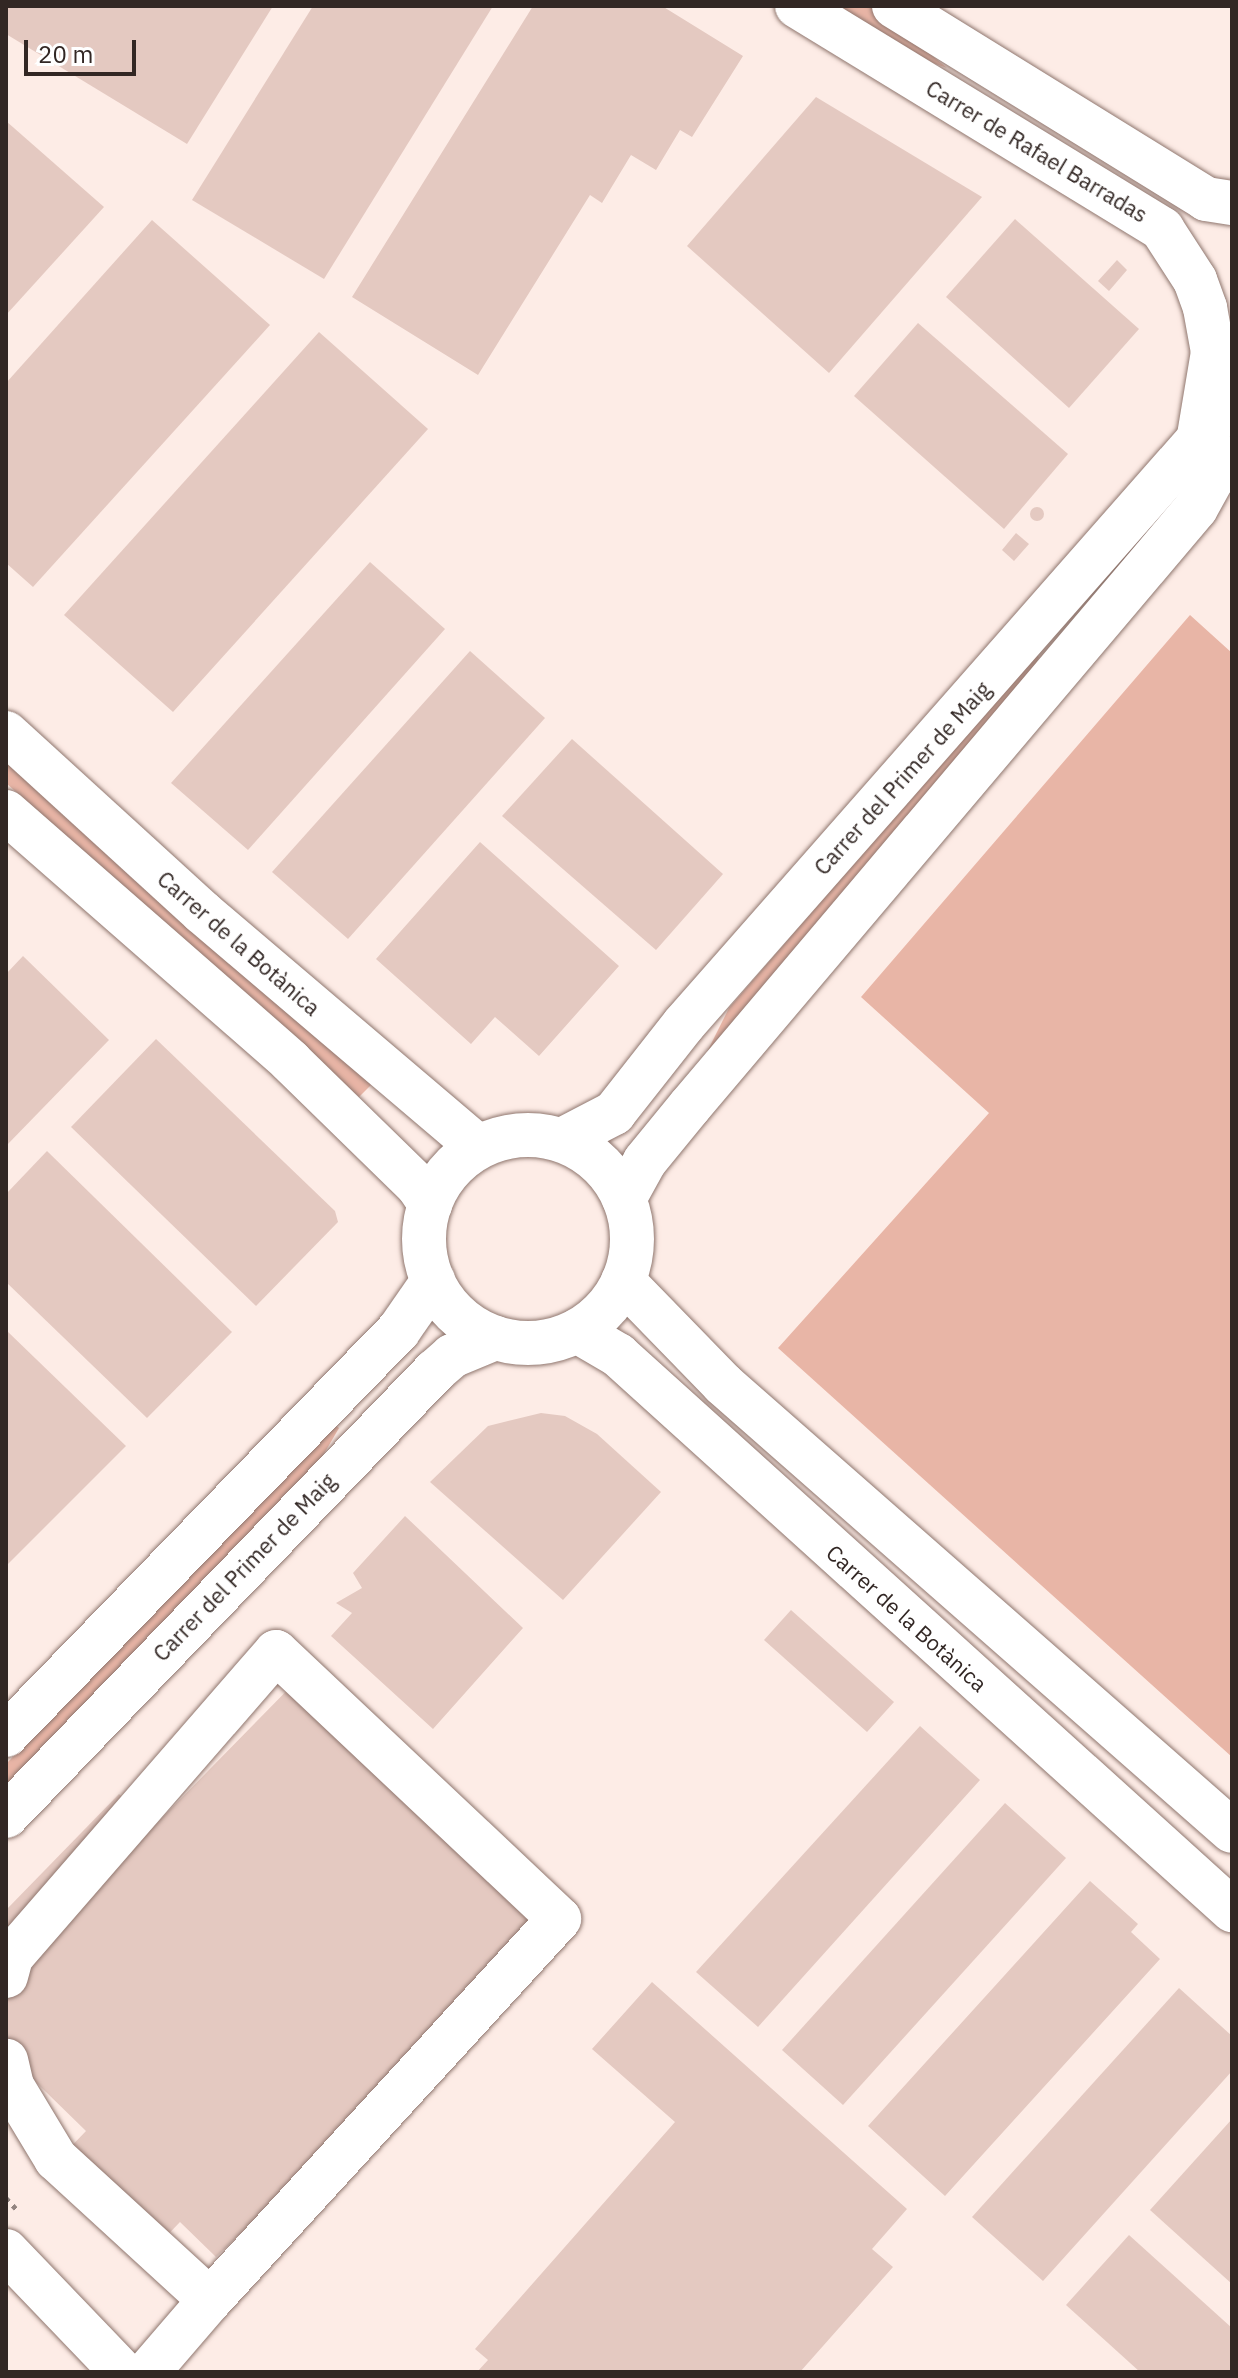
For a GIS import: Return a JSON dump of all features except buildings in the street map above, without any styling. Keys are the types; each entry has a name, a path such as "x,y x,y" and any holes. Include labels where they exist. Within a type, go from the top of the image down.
{"street":[{"name":"Carrer de Rafael Barradas","path":"797,6 1162,229 1195,280 1208,322 1210,383 1218,454"},
{"path":"894,6 1223,210"},
{"name":"Carrer del Primer de Maig","path":"624,1199 645,1161 1196,508 1218,454 1232,401"},
{"name":"Carrer del Primer de Maig","path":"562,1140 614,1113 684,1024 1218,454"},
{"name":"Carrer de la Botànica","path":"6,733 202,912 478,1147"},
{"path":"6,812 290,1061 418,1186 430,1204"},
{"path":"518,1137 562,1140 603,1167 624,1199 632,1233 623,1281 605,1310 577,1331 537,1343 495,1338 458,1316 433,1281 424,1243 430,1204 452,1168 478,1147 518,1137"},
{"path":"6,1735 391,1339 433,1281"},
{"path":"623,1281 723,1384 1232,1831"},
{"name":"Carrer de la Botànica","path":"577,1331 618,1355 1232,1910"},
{"name":"Carrer del Primer de Maig","path":"6,1816 435,1371 452,1356 495,1338"},
{"path":"6,1976 11,1957 276,1652 559,1919 210,2300 148,2372"},
{"path":"6,2061 12,2086 56,2159 210,2300"},
{"path":"6,2251 122,2372"}],"shaded area":[{"path":"838,6 872,6 947,68 933,63"},
{"path":"1190,615 1232,653 1232,1757 778,1348 989,1113 861,997"},
{"path":"1035,654 1039,657 1020,699 701,1064 729,1008"},
{"path":"6,754 372,1084 359,1097 6,783"},
{"path":"335,1425 339,1428 318,1464 6,1793 6,1764"}]}
